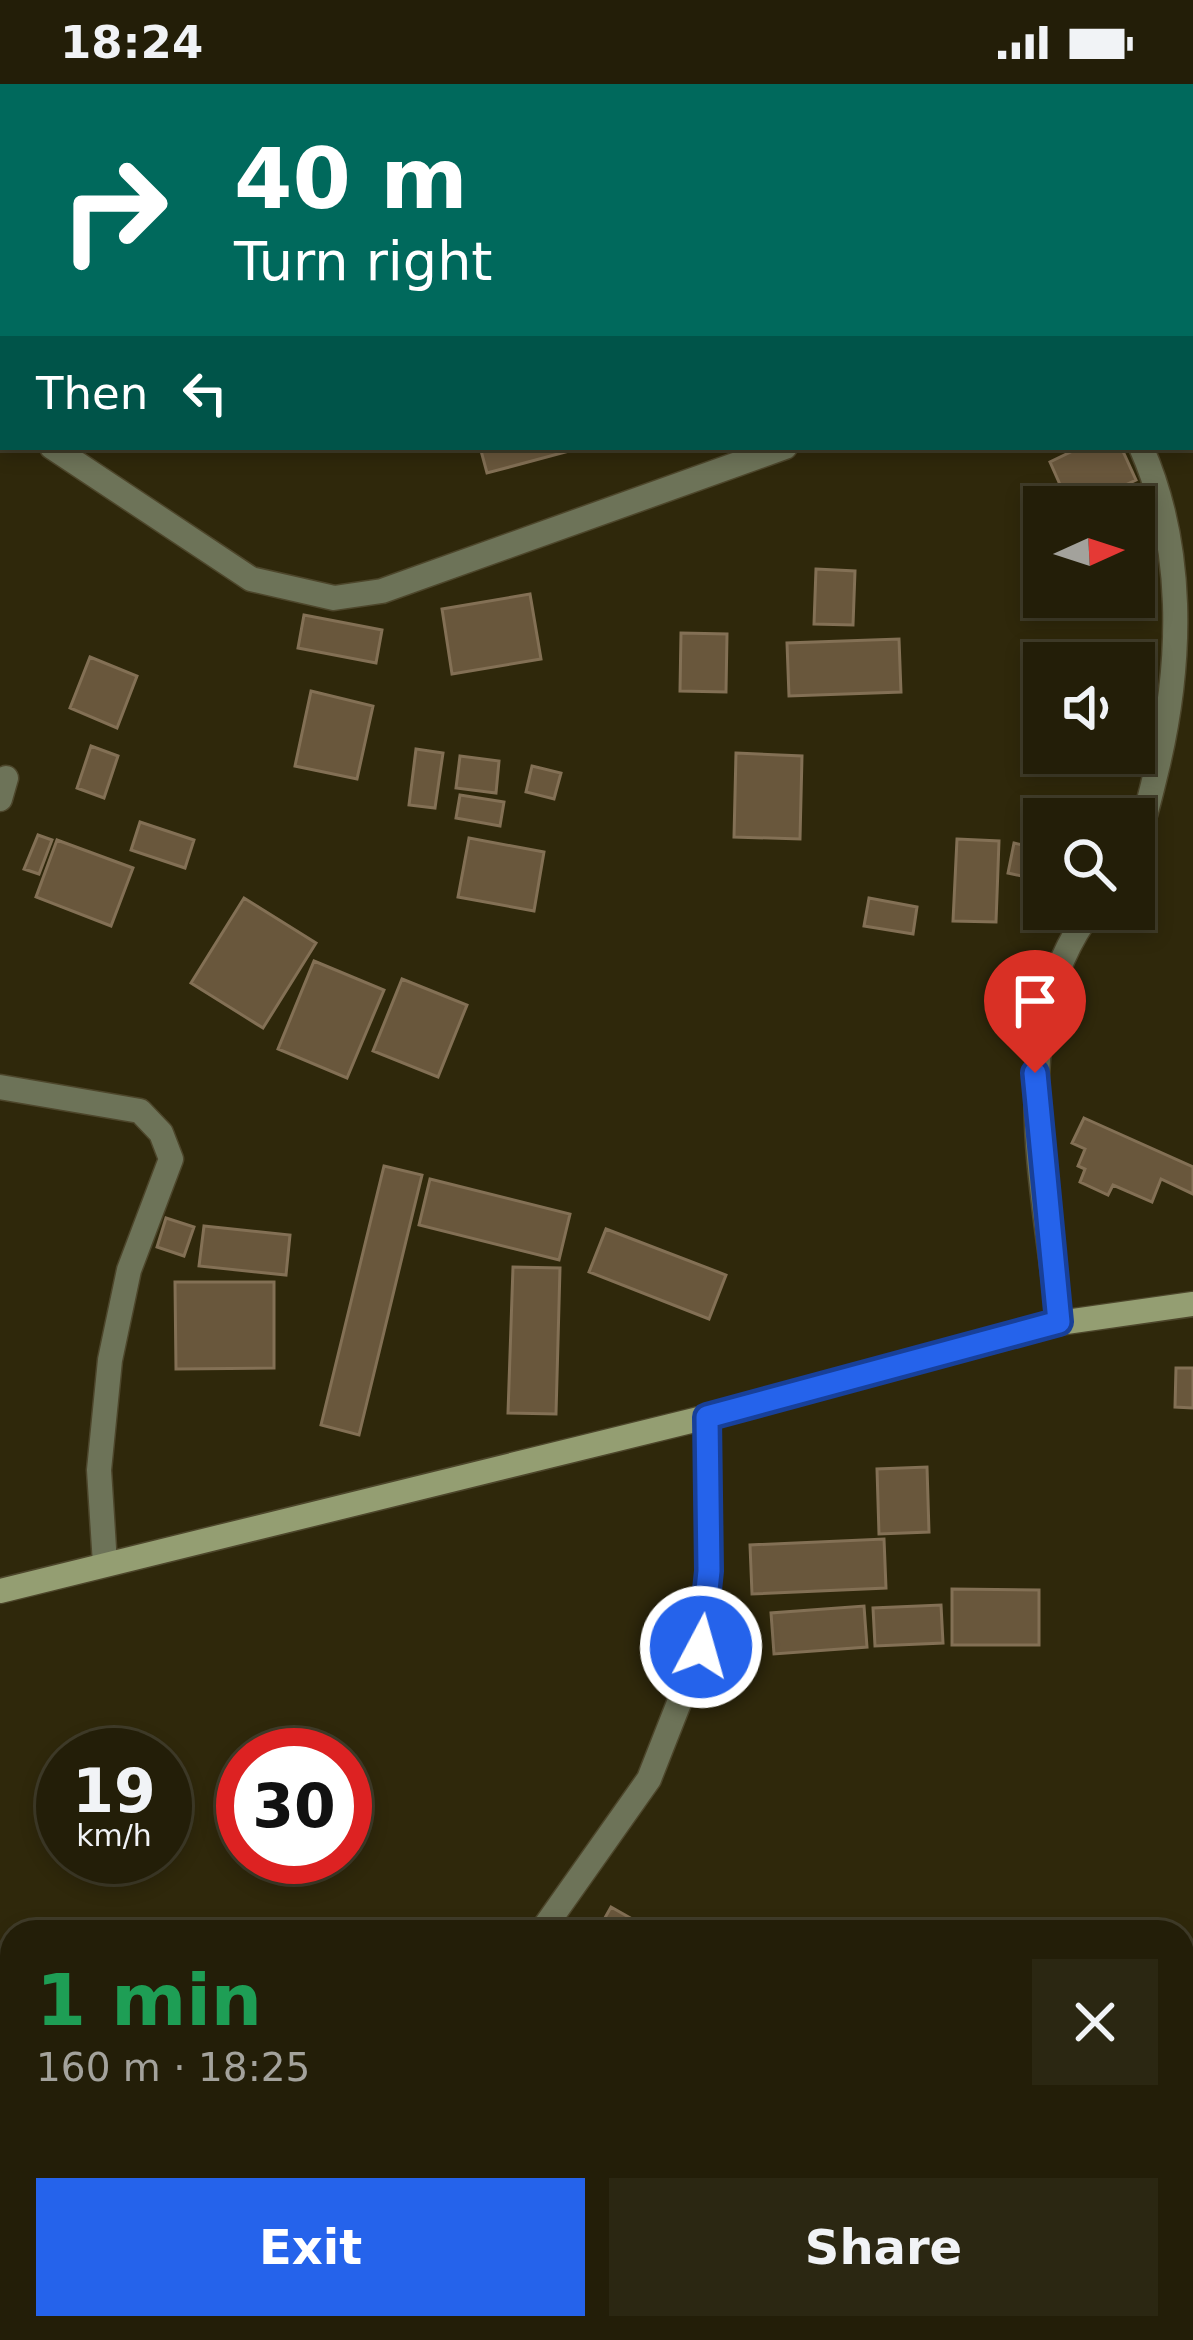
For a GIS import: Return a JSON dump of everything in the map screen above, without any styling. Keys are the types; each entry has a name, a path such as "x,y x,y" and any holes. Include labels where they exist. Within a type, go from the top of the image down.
{"main road":[{"path":"0,1591 707,1417 1059,1322 1193,1304"}],"street":[{"path":"57,450 251,579 334,598 382,591 776,450"},
{"path":"1142,450 1163,514 1173,573 1175,647 1167,723 1150,798"},
{"path":"1059,1322 1035,1073 1044,1007 1079,930"},
{"path":"0,1087 140,1112 161,1133 170,1159 129,1270 110,1360 99,1470 105,1564"},
{"path":"549,1920 649,1779 701,1647 709,1571 707,1417"}],"building":[{"path":"481,450 573,450 487,473"},
{"path":"1075,450 1122,450 1136,480 1123,486 1061,486 1050,462"},
{"path":"816,569 855,571 853,625 814,624"},
{"path":"530,594 541,659 452,674 442,609"},
{"path":"304,615 382,630 376,663 298,648"},
{"path":"681,633 727,634 726,692 680,691"},
{"path":"899,639 901,692 789,696 787,643"},
{"path":"90,657 137,676 117,728 70,708"},
{"path":"311,691 373,706 357,779 295,766"},
{"path":"91,746 118,756 104,798 77,788"},
{"path":"416,749 443,753 435,808 409,805"},
{"path":"736,753 802,756 800,839 734,837"},
{"path":"460,756 499,761 496,793 456,788"},
{"path":"532,766 561,773 554,799 526,792"},
{"path":"460,795 504,802 500,826 456,818"},
{"path":"140,822 194,840 185,868 131,850"},
{"path":"38,835 52,840 39,874 24,869"},
{"path":"469,838 544,852 534,911 458,897"},
{"path":"957,839 999,841 996,922 953,921"},
{"path":"57,840 133,868 111,926 36,897"},
{"path":"1014,843 1023,845 1023,876 1008,873"},
{"path":"244,898 316,943 263,1028 191,983"},
{"path":"869,898 917,907 913,934 864,926"},
{"path":"314,961 384,990 347,1078 278,1049"},
{"path":"402,979 467,1005 438,1077 373,1051"},
{"path":"1084,1118 1193,1167 1193,1194 1161,1179 1152,1202 1113,1185 1108,1195 1080,1182 1085,1169 1078,1166 1085,1149 1072,1143"},
{"path":"384,1166 422,1175 359,1435 321,1425"},
{"path":"430,1179 570,1214 559,1260 419,1225"},
{"path":"166,1218 194,1227 184,1256 157,1247"},
{"path":"204,1226 290,1235 286,1275 199,1266"},
{"path":"606,1229 726,1275 709,1319 589,1272"},
{"path":"513,1267 560,1268 556,1414 508,1413"},
{"path":"175,1282 274,1282 274,1368 176,1369"},
{"path":"1176,1368 1193,1368 1193,1408 1175,1407"},
{"path":"927,1467 929,1532 879,1534 877,1469"},
{"path":"884,1539 886,1588 752,1594 750,1545"},
{"path":"952,1589 1039,1590 1039,1645 952,1645"},
{"path":"941,1605 943,1643 875,1646 873,1608"},
{"path":"864,1606 867,1647 774,1654 771,1613"},
{"path":"611,1907 634,1920 604,1920"}],"route":[{"path":"701,1647 709,1571 707,1417 1059,1322 1035,1073"}]}
